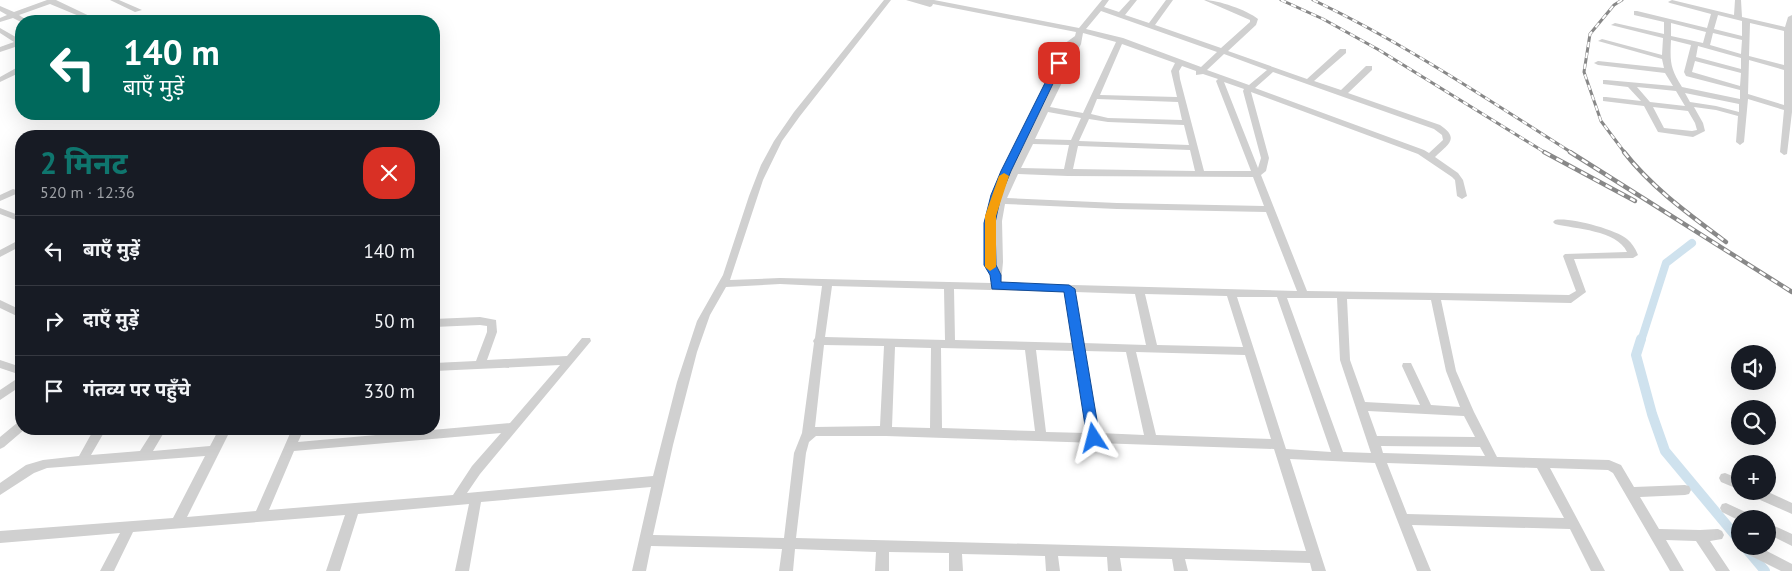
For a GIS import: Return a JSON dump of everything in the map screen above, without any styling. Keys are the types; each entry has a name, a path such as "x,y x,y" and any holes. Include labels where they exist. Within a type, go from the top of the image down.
{"street":[{"path":"113,0 138,10"},
{"path":"639,571 658,481 682,387 702,320 708,307 724,284 765,165 785,131 888,0"},
{"path":"810,98 840,69 898,0"},
{"path":"909,0 1119,42 1429,158 1455,175 1459,180 1462,196"},
{"path":"923,0 1079,34"},
{"path":"995,275 990,265 990,216 1068,44 1079,34 1106,0"},
{"path":"1121,15 1134,0"},
{"path":"1151,26 1170,0"},
{"path":"1201,72 1253,23 1254,19 1207,0"},
{"path":"1738,0 1746,39 1740,142"},
{"path":"0,20 46,1 81,15"},
{"path":"1672,2 1690,3 1715,12 1790,30"},
{"path":"0,8 15,16"},
{"path":"1100,8 1445,132 1448,136 1447,141 1429,158"},
{"path":"1706,46 1715,12"},
{"path":"1637,13 1746,39"},
{"path":"1784,152 1790,109 1790,30 1792,17"},
{"path":"1631,85 1647,103 1662,130 1700,133 1699,123 1668,71 1666,58 1668,21"},
{"path":"1615,25 1745,56 1790,70"},
{"path":"0,30 15,39"},
{"path":"996,286 995,275 998,263 996,221 1010,171 1030,141 1077,44 1079,34"},
{"path":"1602,41 1666,58"},
{"path":"1119,42 1248,90"},
{"path":"1068,172 1074,143 1119,42"},
{"path":"1695,44 1689,74 1744,95 1790,109"},
{"path":"0,50 15,45"},
{"path":"1308,82 1343,50"},
{"path":"1692,58 1745,72"},
{"path":"1598,63 1668,71"},
{"path":"1178,65 1175,75 1200,173"},
{"path":"1342,94 1369,68"},
{"path":"1248,90 1272,69"},
{"path":"0,80 15,72"},
{"path":"1220,81 1302,294"},
{"path":"1606,82 1678,89 1717,96 1744,95"},
{"path":"1010,171 1256,174 1262,171 1265,158 1248,90"},
{"path":"1716,108 1717,96"},
{"path":"1095,97 1181,100"},
{"path":"1606,99 1716,108 1742,115"},
{"path":"1046,109 1086,117 1187,123"},
{"path":"1030,141 1194,148"},
{"path":"0,198 13,192"},
{"path":"1001,201 1270,209"},
{"path":"0,211 15,217"},
{"path":"724,284 780,281 1231,293 1571,299 1581,292 1568,256 1633,255 1621,238 1590,228 1558,222"},
{"path":"0,254 15,245"},
{"path":"786,571 800,453 804,438 808,433 827,282"},
{"path":"949,285 950,344"},
{"path":"1069,289 1094,438"},
{"path":"1139,290 1152,348"},
{"path":"1231,293 1319,571"},
{"path":"1281,294 1339,457"},
{"path":"1342,295 1345,360 1379,458 1424,571"},
{"path":"1435,297 1451,370 1468,412 1493,461"},
{"path":"0,304 15,311"},
{"path":"440,323 480,320 492,323 492,332 482,363"},
{"path":"456,500 466,482 586,340"},
{"path":"818,342 890,342 1249,351"},
{"path":"886,430 890,342"},
{"path":"936,343 936,432"},
{"path":"1030,345 1041,436"},
{"path":"1130,348 1151,440"},
{"path":"440,366 570,360"},
{"path":"0,364 15,369"},
{"path":"1407,366 1428,410"},
{"path":"0,396 15,385"},
{"path":"1362,406 1468,412"},
{"path":"440,431 512,427"},
{"path":"808,433 822,430 886,430 1151,440 1280,449 1339,457 1609,465 1617,468 1677,571"},
{"path":"0,444 15,431"},
{"path":"83,459 97,435"},
{"path":"144,455 156,435"},
{"path":"177,524 222,435"},
{"path":"260,516 296,435"},
{"path":"291,447 373,435"},
{"path":"1374,440 1484,442"},
{"path":"2,486 39,465 83,459 213,451"},
{"path":"1541,463 1598,571"},
{"path":"1725,478 1731,481"},
{"path":"0,537 177,524 658,481"},
{"path":"1630,492 1685,490"},
{"path":"462,571 476,498"},
{"path":"1772,500 1792,509"},
{"path":"1726,508 1731,510"},
{"path":"333,571 353,509"},
{"path":"1403,520 1574,524"},
{"path":"107,571 129,528"},
{"path":"1776,532 1792,540"},
{"path":"1656,534 1718,535"},
{"path":"1700,536 1723,571"},
{"path":"646,540 1315,557"},
{"path":"882,571 883,545"},
{"path":"955,547 956,571"},
{"path":"1051,550 1053,571"},
{"path":"1113,551 1115,571"},
{"path":"1177,553 1181,571"},
{"path":"1762,555 1792,570"}],"waterway":[{"path":"1641,341 1666,263 1692,243"},
{"path":"1641,339 1636,355 1652,414 1665,451 1731,530"},
{"path":"1752,555 1765,571"}],"railway":[{"path":"1281,0 1323,19 1379,50 1546,153"},
{"path":"1313,0 1413,53 1572,153"},
{"path":"1622,0 1614,5 1590,34 1584,72 1601,121 1625,153"},
{"path":"1544,152 1635,201"},
{"path":"1570,152 1792,292"},
{"path":"1624,152 1659,189 1726,242"}],"slow traffic":[{"path":"990,267 990,216 1004,176"}],"route":[{"path":"1059,63 996,195 991,210 990,265 995,275 996,286 1069,289 1094,438"}]}
